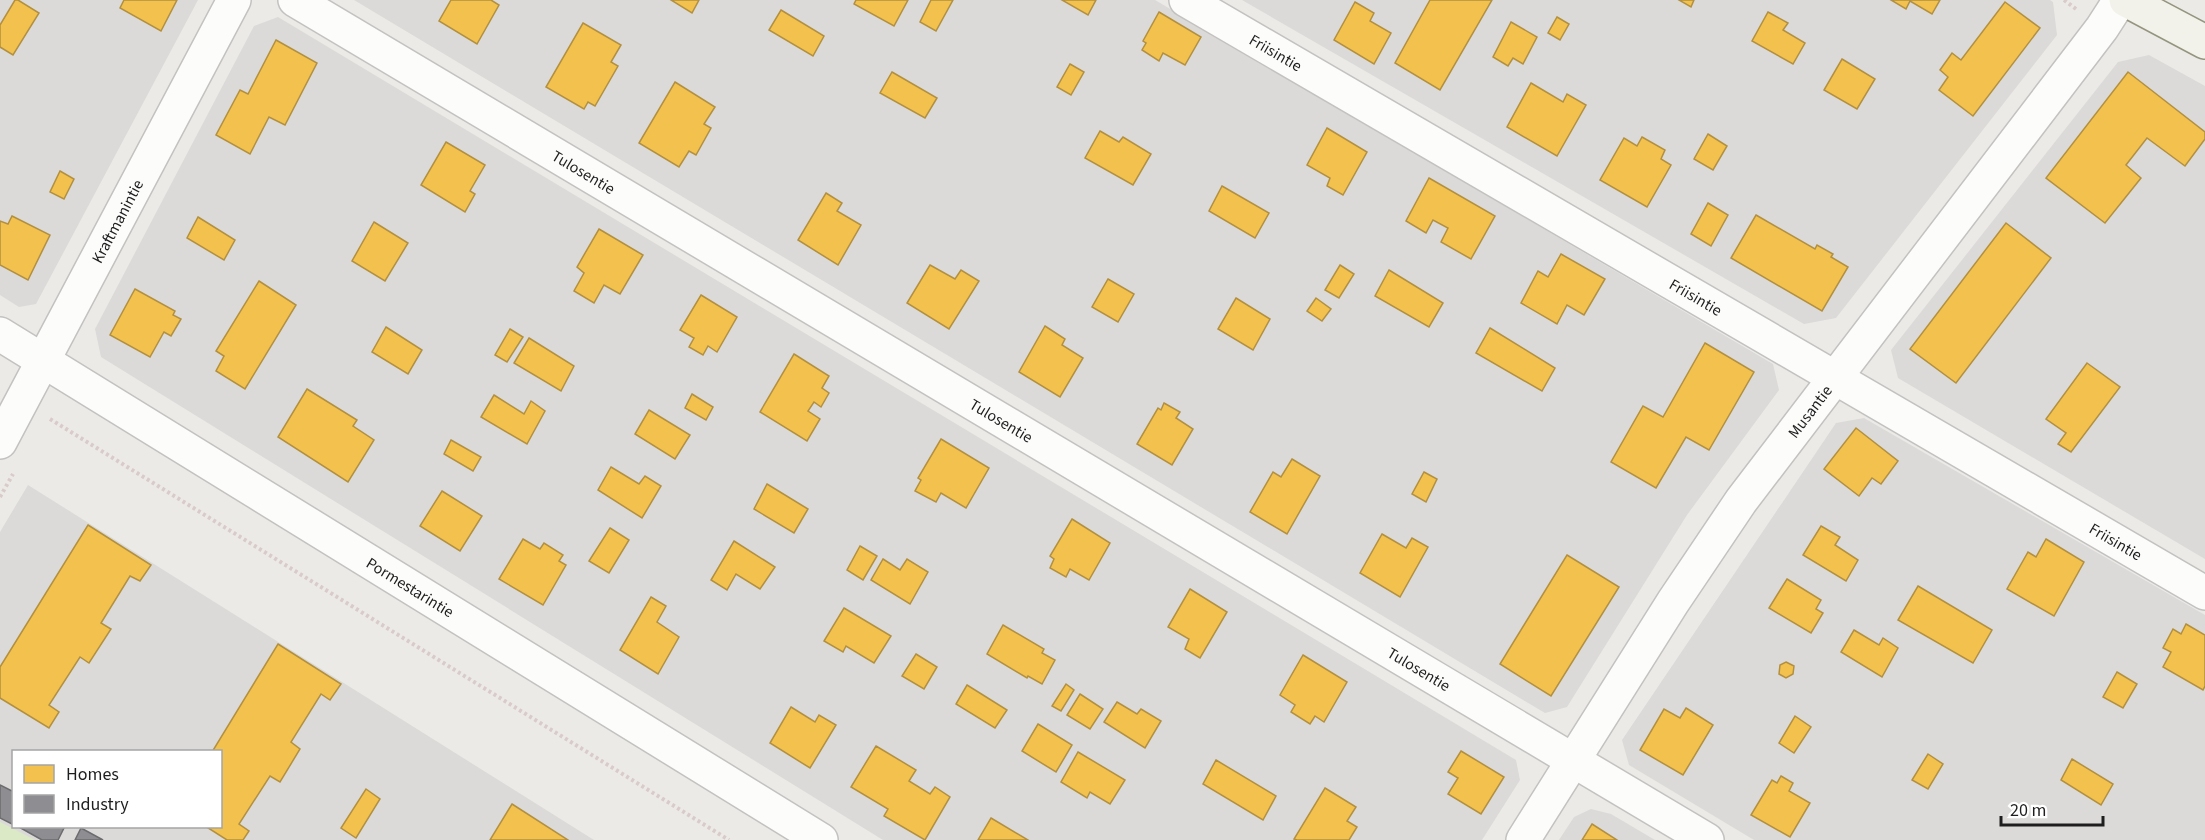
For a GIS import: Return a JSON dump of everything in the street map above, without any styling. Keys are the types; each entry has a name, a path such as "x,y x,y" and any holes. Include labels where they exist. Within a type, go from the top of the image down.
{"main road":[{"path":"2126,0 2161,8 2205,42"}],"street":[{"name":"Kraftmanintie","path":"0,441 234,0"},
{"name":"Tulosentie","path":"295,0 1707,840"},
{"name":"Friisintie","path":"1186,0 2205,593"},
{"name":"Musantie","path":"1523,840 1673,602 1741,501 2102,28 2120,0"},
{"name":"Pormestarintie","path":"0,334 821,840"}],"path":[{"path":"20,402 729,840"}],"shaded area":[{"path":"0,0 198,0 36,304 19,307 0,295"},
{"path":"354,0 1155,0 1773,364 1779,390 1687,515 1567,707 1545,713"},
{"path":"1242,0 2050,0 2053,2 2057,35 1836,318 1804,324"},
{"path":"278,17 1516,760 1520,780 1482,840 883,840 101,357 95,329 254,26"},
{"path":"2149,55 2205,86 2205,559 1898,378 1891,350 2118,62"},
{"path":"1864,418 2205,615 2205,840 1754,840 1629,765 1622,740 1836,423"},
{"path":"28,485 594,840 31,840 0,824 0,532"},
{"path":"1591,809 1611,814 1655,840 1559,840 1574,817"}],"green space":[{"path":"0,822 35,840 0,840"}],"building: Homes":[{"path":"15,0 39,13 13,55 0,47 0,25"},
{"path":"124,0 177,0 161,31 120,8"},
{"path":"451,0 491,0 499,5 477,44 439,21"},
{"path":"671,0 699,0 692,13"},
{"path":"856,0 908,0 894,26 854,4"},
{"path":"931,0 953,0 936,31 920,22"},
{"path":"1062,0 1096,0 1088,15"},
{"path":"1430,0 1492,0 1440,90 1395,63"},
{"path":"1679,0 1694,0 1691,7"},
{"path":"1891,0 1940,0 1932,14 1910,1 1906,9"},
{"path":"1355,2 1374,13 1370,21 1391,33 1374,64 1334,40"},
{"path":"2005,2 2040,28 1973,116 1939,90 1948,77 1940,70 1952,53 1961,60"},
{"path":"781,10 824,36 813,56 769,30"},
{"path":"1159,12 1201,37 1185,65 1163,53 1159,61 1142,50 1146,43 1143,41"},
{"path":"1768,12 1788,23 1783,30 1805,43 1793,64 1752,41"},
{"path":"1557,17 1569,24 1560,40 1548,33"},
{"path":"1511,22 1537,37 1523,64 1513,58 1508,66 1493,57"},
{"path":"583,23 621,45 611,62 618,66 595,106 588,102 584,109 546,87"},
{"path":"276,40 317,63 285,125 269,117 250,154 216,135 240,90 248,94"},
{"path":"1842,59 1875,79 1857,109 1824,90"},
{"path":"1070,64 1084,72 1071,95 1057,87"},
{"path":"892,72 937,98 925,118 880,93"},
{"path":"2128,72 2205,132 2205,139 2185,166 2147,138 2126,165 2141,178 2105,223 2046,178"},
{"path":"675,82 715,107 704,124 711,128 696,155 689,151 679,167 639,143"},
{"path":"1531,83 1563,102 1567,94 1586,105 1557,156 1507,127"},
{"path":"1327,128 1367,152 1343,195 1327,186 1330,178 1307,165"},
{"path":"1100,131 1119,142 1123,137 1151,154 1133,185 1085,158"},
{"path":"1708,134 1727,146 1713,170 1694,159"},
{"path":"1642,137 1665,150 1661,159 1671,165 1647,207 1600,180 1624,138 1637,146"},
{"path":"446,142 485,165 470,191 475,194 465,212 421,185"},
{"path":"60,171 74,179 64,199 50,192"},
{"path":"1429,178 1495,216 1471,259 1441,242 1448,228 1433,220 1426,233 1406,221"},
{"path":"1222,186 1269,213 1255,238 1209,211"},
{"path":"826,193 842,203 837,211 861,225 838,265 798,240"},
{"path":"1708,203 1728,215 1711,246 1691,234"},
{"path":"1756,215 1815,249 1817,245 1833,254 1831,257 1848,267 1822,311 1731,258"},
{"path":"12,216 50,235 28,280 0,265 0,221 8,224"},
{"path":"198,217 235,240 224,260 187,238"},
{"path":"374,222 408,243 385,281 352,261"},
{"path":"2006,223 2051,258 1956,383 1910,349"},
{"path":"599,229 643,255 620,294 604,285 594,303 574,291 584,273 577,267"},
{"path":"1561,254 1605,279 1584,315 1567,305 1557,324 1521,303 1538,271 1548,277"},
{"path":"930,265 955,279 961,270 979,281 949,329 907,303"},
{"path":"1340,265 1354,274 1339,298 1325,290"},
{"path":"1389,270 1443,303 1429,327 1375,296"},
{"path":"1108,279 1134,294 1118,322 1092,307"},
{"path":"259,281 296,305 245,389 216,371 224,356 216,351"},
{"path":"135,289 175,311 173,315 181,319 171,336 164,332 150,357 110,335"},
{"path":"701,295 737,317 717,352 708,346 703,355 689,347 694,338 680,330"},
{"path":"1236,298 1270,319 1253,350 1218,329"},
{"path":"1316,298 1331,309 1322,321 1307,311"},
{"path":"1045,326 1065,339 1062,345 1083,358 1060,397 1019,372"},
{"path":"386,327 422,350 408,374 372,352"},
{"path":"1490,328 1555,368 1542,391 1476,353"},
{"path":"510,329 523,337 507,362 495,355"},
{"path":"529,338 574,366 561,391 514,363"},
{"path":"1705,343 1754,372 1709,450 1686,437 1656,488 1611,462 1643,406 1663,417"},
{"path":"794,354 829,376 822,388 829,393 821,407 814,402 808,411 820,419 807,441 760,412"},
{"path":"2087,363 2120,387 2071,452 2058,444 2066,433 2046,419"},
{"path":"307,389 357,420 353,426 374,440 348,482 278,437"},
{"path":"692,394 713,407 706,420 685,408"},
{"path":"494,395 524,414 531,401 545,411 527,444 481,417"},
{"path":"1164,403 1180,412 1176,418 1193,429 1172,465 1137,444 1158,408 1161,410"},
{"path":"649,410 690,435 675,459 635,434"},
{"path":"1856,428 1898,461 1881,484 1872,478 1859,496 1824,469"},
{"path":"941,439 989,468 966,508 941,493 936,502 915,491 921,480 918,478"},
{"path":"451,440 481,457 473,471 444,454"},
{"path":"1292,459 1320,476 1287,534 1250,512 1273,472 1281,477"},
{"path":"611,467 639,484 645,476 661,486 642,518 598,490"},
{"path":"1424,472 1437,479 1426,502 1412,494"},
{"path":"767,484 808,509 794,533 754,509"},
{"path":"442,491 482,516 460,551 420,526"},
{"path":"1072,519 1110,543 1089,580 1070,569 1066,577 1050,568 1054,559 1050,556"},
{"path":"88,525 151,565 140,581 130,576 101,623 111,629 89,663 80,657 49,705 59,712 49,728 0,698 0,667"},
{"path":"1821,526 1840,537 1835,545 1858,560 1846,581 1803,555"},
{"path":"610,528 629,540 609,573 589,561"},
{"path":"1382,534 1406,548 1412,538 1428,547 1400,597 1360,573"},
{"path":"523,539 540,549 544,543 563,555 559,561 566,565 543,605 499,579"},
{"path":"2046,539 2084,562 2054,616 2007,589 2028,552 2036,557"},
{"path":"734,541 775,567 760,589 736,574 727,590 711,580"},
{"path":"860,546 877,556 863,580 847,570"},
{"path":"1567,555 1619,587 1551,696 1500,664"},
{"path":"883,559 900,570 907,559 928,572 910,604 871,580"},
{"path":"1787,579 1821,600 1816,609 1823,613 1811,633 1769,608"},
{"path":"1918,586 1992,630 1973,663 1898,620"},
{"path":"1190,589 1227,612 1200,658 1185,649 1189,639 1168,627"},
{"path":"651,597 666,606 657,622 679,637 658,674 620,650"},
{"path":"844,608 891,636 874,663 846,646 843,652 824,641"},
{"path":"2186,624 2205,635 2205,686 2203,690 2163,667 2171,652 2163,648 2173,629 2181,634"},
{"path":"1003,625 1044,649 1042,653 1055,660 1042,684 1028,676 1027,678 987,654"},
{"path":"1854,630 1879,645 1883,638 1898,648 1882,677 1841,652"},
{"path":"278,644 341,684 330,700 321,694 291,742 300,749 280,782 270,776 239,824 249,831 243,840 227,840 208,828 222,828 222,750 213,750"},
{"path":"916,654 937,667 924,689 902,676"},
{"path":"1303,655 1347,682 1324,722 1315,716 1310,724 1291,712 1295,705 1280,695"},
{"path":"1786,662 1794,666 1793,674 1786,678 1779,674 1780,665"},
{"path":"2117,672 2137,684 2123,708 2103,697"},
{"path":"1066,684 1074,690 1061,711 1052,706"},
{"path":"967,685 1007,710 995,728 956,704"},
{"path":"1080,694 1103,709 1090,729 1067,715"},
{"path":"1117,702 1137,714 1141,709 1161,721 1145,748 1104,722"},
{"path":"791,707 815,722 819,715 836,725 810,768 770,743"},
{"path":"1686,708 1713,725 1683,775 1640,750 1664,709 1680,718"},
{"path":"1795,716 1811,727 1794,753 1779,743"},
{"path":"1038,724 1072,745 1056,772 1022,751"},
{"path":"876,746 916,770 909,781 930,794 935,787 950,797 925,840 884,816 888,809 851,787"},
{"path":"1461,751 1504,777 1481,814 1448,794 1458,778 1448,772"},
{"path":"1078,752 1125,780 1110,804 1090,792 1087,798 1061,782"},
{"path":"1928,754 1943,764 1928,789 1912,780"},
{"path":"2072,759 2113,784 2101,805 2061,780"},
{"path":"1216,760 1276,796 1263,820 1203,784"},
{"path":"1781,776 1793,783 1789,791 1810,803 1790,837 1751,815 1772,780 1777,783"},
{"path":"1325,788 1356,807 1347,821 1357,827 1349,840 1294,839"},
{"path":"366,789 380,799 356,838 341,828"},
{"path":"512,804 568,840 490,840"},
{"path":"991,818 1028,840 978,840"},
{"path":"1592,824 1617,840 1582,840"}],"building: Industry":[{"path":"0,785 12,791 12,824 0,818"},
{"path":"21,828 64,828 58,840 42,840"},
{"path":"81,828 103,840 75,840"}]}
